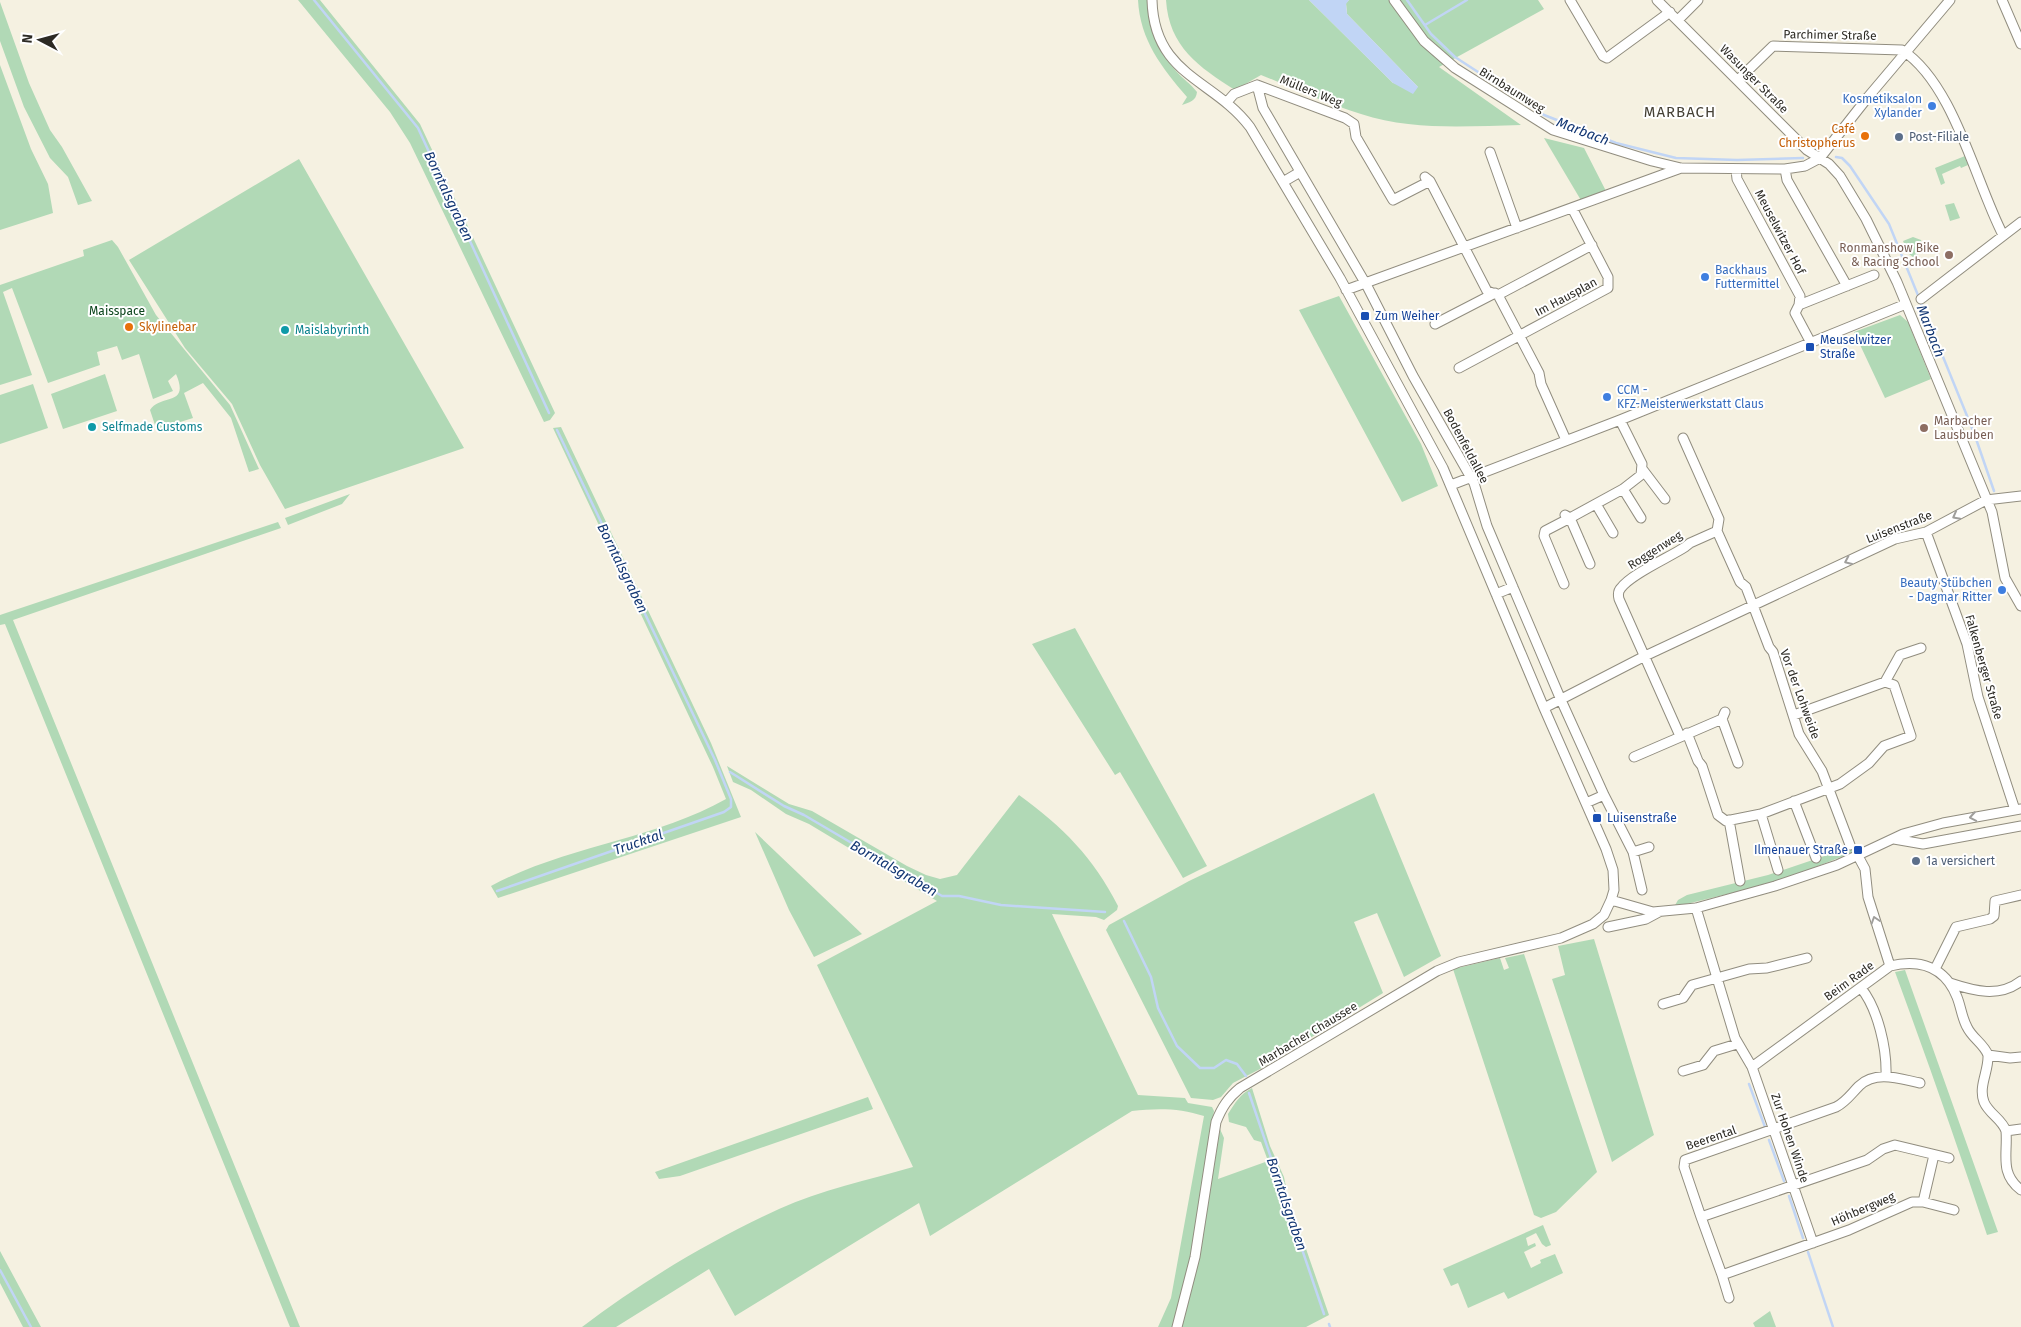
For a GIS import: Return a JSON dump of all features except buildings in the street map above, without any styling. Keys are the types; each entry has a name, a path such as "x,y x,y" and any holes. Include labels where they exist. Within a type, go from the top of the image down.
{"street":[{"path":"1152,0 1158,35 1167,52 1179,67 1195,81 1240,113 1250,127 1346,290 1451,485 1544,708 1606,849 1613,870 1614,890 1611,900 1659,912 1696,908 1775,886 1838,865 1893,838 1943,823 2018,810"},
{"name":"Birnbaumweg","path":"1394,0 1424,41 1440,56 1479,85 1553,130 1652,162 1681,168 1785,169 1805,166 1820,158"},
{"path":"1570,0 1606,61 1670,12"},
{"name":"Wasunger Straße","path":"1657,0 1807,150 1820,158 1840,176 1866,219 1906,304 1994,518 2005,578 2021,606"},
{"path":"1678,20 1698,0"},
{"path":"1820,158 1950,0"},
{"path":"2002,0 2021,44"},
{"name":"Parchimer Straße","path":"1738,80 1773,46 1897,48 1906,52"},
{"path":"1906,52 1926,72 1947,106 2003,235"},
{"path":"1227,102 1234,94 1257,85"},
{"name":"Bodenfeldallee","path":"1257,85 1263,108 1366,283 1413,376 1471,478 1488,526 1561,700 1604,795 1633,852 1642,890"},
{"name":"Müllers Weg","path":"1257,85 1345,118 1354,124 1356,137 1393,200 1427,179 1464,248"},
{"path":"1490,152 1517,228"},
{"path":"1346,290 1681,168"},
{"path":"1785,169 1787,180 1847,286"},
{"name":"Meuselwitzer Hof","path":"1736,170 1737,178 1800,296 1799,305 1795,312 1811,343"},
{"path":"1283,182 1300,172"},
{"name":"Im Hausplan","path":"1459,368 1608,288 1609,280 1572,208"},
{"path":"1921,299 2021,222"},
{"path":"1435,324 1592,245"},
{"path":"1464,248 1487,291 1496,294 1539,373 1541,384 1566,440"},
{"path":"1799,305 1874,275"},
{"path":"1451,485 1620,420 1906,304"},
{"path":"1397,385 1413,376"},
{"path":"1564,584 1544,534 1568,517 1623,489 1638,479 1642,470 1642,464 1620,420"},
{"name":"Vor der Lohweide","path":"1683,438 1719,519 1717,531 1754,605 1780,669 1779,675 1801,739 1822,771 1850,845"},
{"path":"1642,470 1665,499"},
{"path":"1623,489 1641,518"},
{"name":"Luisenstraße","path":"1544,708 1645,656 1895,539 1926,532 1986,500 2021,496"},
{"path":"1596,504 1613,533"},
{"path":"1568,517 1590,564"},
{"name":"Roggenweg","path":"1645,656 1619,599 1620,590 1640,573 1690,543 1717,531"},
{"name":"Falkenberger Straße","path":"1926,532 1967,644 1978,697 2018,810"},
{"path":"1496,594 1513,587"},
{"path":"1885,682 1900,655 1921,648"},
{"path":"1645,656 1702,766 1718,815 1723,820 1761,814 1846,780 1869,763 1884,746 1911,736 1894,685 1885,682 1794,715"},
{"path":"1634,757 1724,716 1738,763"},
{"path":"1586,804 1604,795"},
{"path":"1794,801 1816,858"},
{"path":"1761,814 1778,870"},
{"path":"1729,820 1740,881"},
{"path":"1893,838 1923,844 2021,826"},
{"path":"1633,852 1649,847"},
{"name":"Beim Rade","path":"1752,1068 1890,966 1868,897 1864,869 1858,856"},
{"path":"1935,969 1956,927 1990,919 1994,916 1995,901 2021,895"},
{"name":"Marbacher Chaussee","path":"1177,1327 1195,1258 1216,1122 1221,1108 1229,1098 1240,1088 1437,971 1460,962 1561,938 1578,932 1604,914 1611,900"},
{"name":"Zur Hohen Winde","path":"1696,908 1737,1044 1752,1068 1813,1243"},
{"path":"1608,927 1646,919 1659,912"},
{"path":"1663,1004 1683,998 1692,985 1716,977 1750,969 1767,968 1807,958"},
{"path":"1890,966 1915,963 1935,969 1950,983 1967,1028 1988,1055 2010,1058 2021,1057"},
{"path":"1950,983 1975,991 1990,992 2011,987 2021,980"},
{"path":"1861,988 1867,996 1885,1045 1886,1076"},
{"path":"1683,1071 1703,1065 1714,1051 1737,1044"},
{"path":"1988,1055 1982,1090 1983,1098 1987,1108 2003,1124 2006,1130 2004,1162 2010,1178 2021,1190"},
{"path":"1774,1130 1836,1107 1865,1082 1886,1076 1920,1083"},
{"path":"2006,1130 2021,1129"},
{"name":"Beerental","path":"1729,1298 1684,1167 1686,1160 1774,1130"},
{"path":"1701,1217 1867,1160 1890,1146 1904,1146 1949,1158"},
{"path":"1923,1202 1934,1154"},
{"name":"Höhbergweg","path":"1813,1243 1893,1212 1909,1203 1923,1202 1954,1210"},
{"path":"1722,1275 1813,1243"}],"green space":[{"path":"298,0 320,0 420,124 555,413 550,420 544,422 410,143 390,112"},
{"path":"1138,0 1147,0 1152,30 1170,64 1197,92 1194,99 1190,102 1182,105 1187,97 1154,53 1143,28"},
{"path":"1166,0 1309,0 1393,83 1418,87 1347,14 1346,3 1349,0 1538,0 1544,9 1439,67 1521,125 1441,126 1400,123 1361,114 1323,101 1261,75 1235,90 1209,73 1188,54 1173,31 1168,16"},
{"path":"0,2 29,83 50,130 62,147 92,201 78,205 68,177 50,158 24,107 0,41"},
{"path":"0,65 31,149 48,184 53,213 0,230"},
{"path":"1544,138 1584,148 1607,193 1582,202"},
{"path":"1965,156 1968,165 1961,168 1960,166 1942,174 1945,183 1941,185 1935,168"},
{"name":"Maislabyrinth","path":"299,159 464,448 285,509 260,465 232,404 185,348 129,260"},
{"path":"1954,203 1960,218 1950,221 1945,205"},
{"path":"1913,237 1921,240 1923,248 1917,249 1918,256 1913,257 1909,254 1903,241"},
{"name":"Maisspace","path":"112,240 118,247 156,315 230,405 259,469 249,472 231,418 203,383 184,393 193,418 161,428 155,425 150,410 155,405 177,395 179,384 176,374 168,381 173,391 153,399 139,354 122,360 117,346 97,352 100,365 48,383 12,288 3,292 32,375 0,385 0,285 84,256 83,250"},
{"path":"1339,296 1421,444 1438,486 1402,502 1299,310"},
{"path":"1900,315 1908,322 1931,379 1885,398 1854,332"},
{"path":"105,374 117,411 63,429 51,394"},
{"path":"33,384 48,428 0,444 0,395"},
{"path":"561,427 711,743 741,817 498,898 491,886 519,872 669,824 698,813 726,799 713,767 553,428"},
{"path":"350,494 342,504 288,525 285,518"},
{"path":"278,522 281,528 13,620 300,1327 290,1327 5,624 0,625 0,615"},
{"path":"1075,628 1207,866 1183,878 1120,772 1115,775 1032,644"},
{"path":"727,766 789,804 812,811 907,866 940,879 957,875 1019,795 1050,819 1076,844 1108,888 1118,906 1117,910 1104,920 1096,917 1052,914 1138,1095 1185,1098 1188,1103 1212,1107 1214,1111 1191,1257 1172,1327 1158,1327 1171,1298 1204,1116 1186,1111 1159,1109 1132,1111 930,1236 919,1203 735,1316 709,1269 616,1327 582,1327 652,1278 702,1248 753,1221 811,1196 913,1167 817,965 937,901 809,824 786,814 751,790 733,782"},
{"path":"1374,793 1441,956 1404,977 1377,913 1354,922 1383,993 1260,1069 1233,1083 1221,1097 1213,1100 1191,1098 1106,930 1109,925 1189,881"},
{"path":"755,832 862,934 814,957 789,910"},
{"path":"1851,847 1854,852 1777,882 1674,907 1678,900 1687,895 1768,875"},
{"path":"1594,939 1654,1135 1612,1162 1552,979 1565,975 1558,946"},
{"path":"1524,954 1597,1172 1556,1212 1541,1218 1534,1215 1453,969 1500,958 1504,970 1509,968 1505,958"},
{"path":"1905,970 1998,1232 1987,1235 1895,972"},
{"path":"1252,1088 1270,1146 1284,1177 1288,1197 1329,1315 1306,1327 1182,1327 1200,1256 1220,1129 1224,1138 1218,1179 1268,1161 1261,1142 1254,1140 1246,1127 1229,1122 1228,1114 1233,1106 1241,1096"},
{"path":"868,1097 873,1109 680,1176 659,1179 655,1172"},
{"path":"1543,1225 1551,1245 1546,1247 1542,1244 1536,1233 1526,1238 1528,1246 1535,1243 1536,1246 1524,1252 1531,1268 1541,1263 1540,1260 1555,1254 1563,1273 1508,1299 1504,1292 1468,1308 1458,1283 1451,1286 1443,1269"},
{"path":"0,1251 41,1327 23,1327 0,1283"},
{"path":"1770,1311 1776,1327 1755,1327 1753,1323"}],"water":[{"path":"1309,0 1349,0 1346,4 1347,14 1418,87 1413,94 1393,83"}],"waterway":[{"name":"Borntalsgraben","path":"314,0 418,128 549,413"},
{"name":"Marbach","path":"1407,0 1431,34 1455,57 1544,115 1616,143 1676,158 1737,160 1803,158"},
{"path":"1425,25 1467,0"},
{"name":"Marbach","path":"1836,157 1842,158 1850,166 1889,224 1974,433 1994,491"},
{"name":"Borntalsgraben","path":"497,891 724,812 731,807 731,799 715,760 557,430"},
{"name":"Borntalsgraben","path":"730,772 784,806 804,815 942,896 959,896 1001,905 1105,912"},
{"name":"Borntalsgraben","path":"1124,921 1151,977 1158,1008 1177,1046 1200,1068 1214,1068 1226,1060 1237,1064 1246,1076"},
{"path":"1749,1084 1765,1127"},
{"name":"Borntalsgraben","path":"1249,1093 1324,1314"},
{"path":"1769,1140 1784,1181"},
{"path":"1789,1196 1803,1238"},
{"path":"1808,1252 1833,1327"},
{"path":"0,1270 31,1327"}],"place":[{"name":"Kosmetiksalon Xylander","path":"1932,106"},
{"name":"Café Christopherus","path":"1865,136"},
{"name":"Post-Filiale","path":"1899,137"},
{"name":"Ronmanshow Bike & Racing School","path":"1949,255"},
{"name":"Backhaus Futtermittel","path":"1705,277"},
{"name":"Zum Weiher","path":"1365,316"},
{"name":"Skylinebar","path":"129,327"},
{"name":"Maislabyrinth","path":"285,330"},
{"name":"Meuselwitzer Straße","path":"1810,347"},
{"name":"CCM - KFZ-Meisterwerkstatt Claus","path":"1607,397"},
{"name":"Selfmade Customs","path":"92,427"},
{"name":"Marbacher Lausbuben","path":"1924,428"},
{"name":"Beauty Stübchen - Dagmar Ritter","path":"2002,590"},
{"name":"Luisenstraße","path":"1597,818"},
{"name":"Ilmenauer Straße","path":"1858,850"},
{"name":"1a versichert","path":"1916,861"}],"district":[{"name":"MARBACH","path":"1680,112"}],"water label":[{"name":"Trucktal","path":"638,842"}]}
